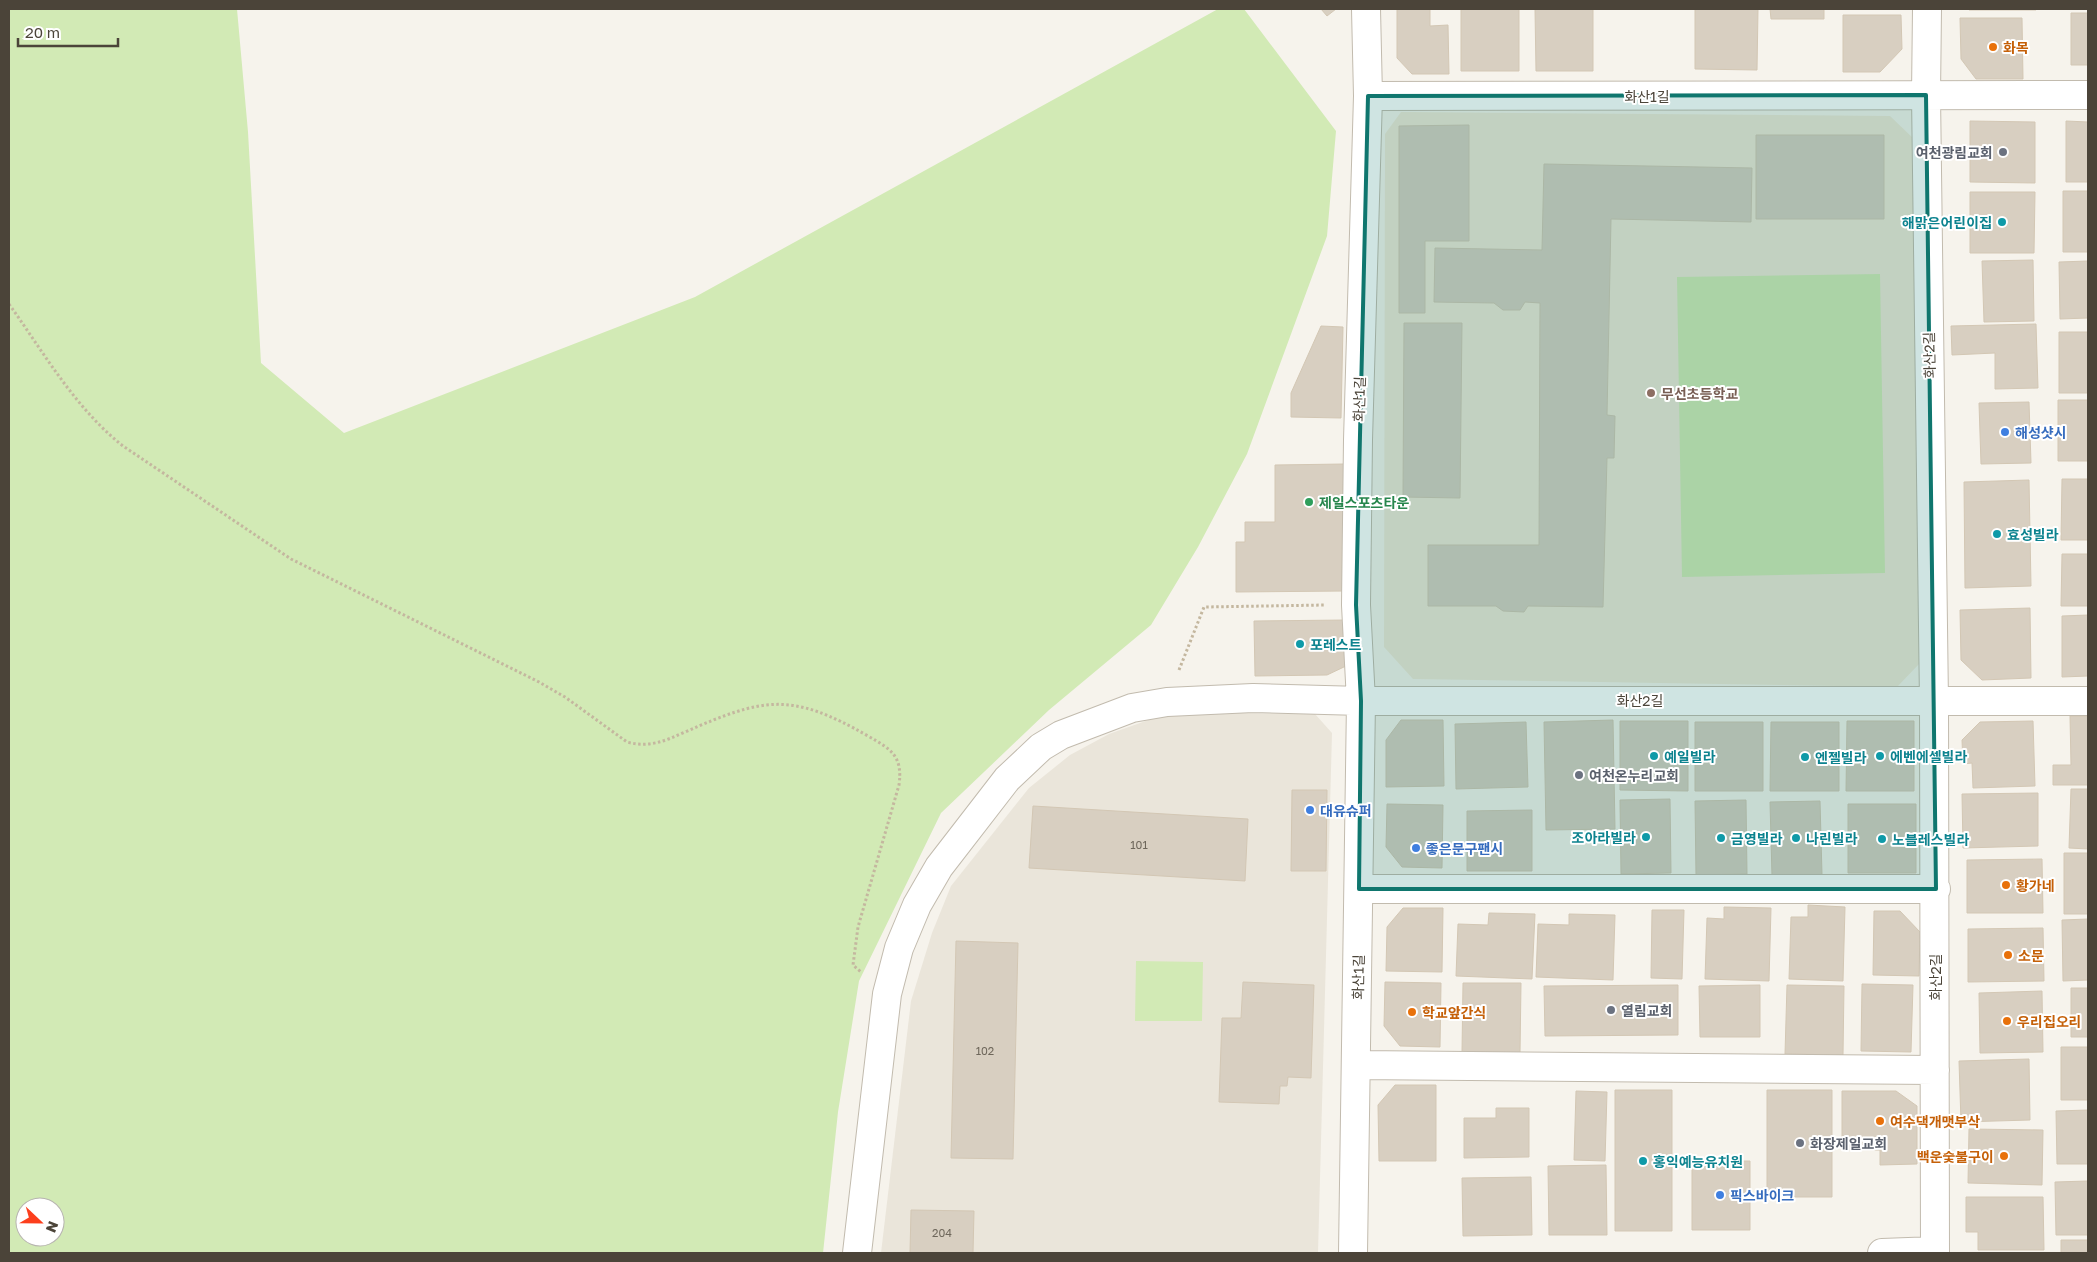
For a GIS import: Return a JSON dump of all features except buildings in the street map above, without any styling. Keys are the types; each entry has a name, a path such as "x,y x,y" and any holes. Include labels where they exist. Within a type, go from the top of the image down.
{"street":[{"name":"화산1길","path":"1353,1253 1360,701 1356,605 1358,440 1368,96 1366,9"},
{"name":"화산2길","path":"1882,1253 1935,1252 1936,889 1926,95 1927,9"},
{"name":"화산1길","path":"1368,96 2088,95"},
{"path":"857,1253 887,994 899,948 939,867 1007,780 1042,747 1061,735 1132,708 1167,702 1253,698 1360,701"},
{"name":"화산2길","path":"1360,701 1585,699 1934,702 2088,701"},
{"path":"1359,889 1936,889"},
{"path":"1356,1065 1935,1070"}],"path":[{"path":"9,304 85,411 100,428 123,446 291,559 539,682 565,697 627,742 638,746 657,744 736,710 756,705 778,703 800,706 821,713 886,747 898,760 901,772 899,785 858,927 853,965 887,994"},
{"path":"1167,702 1204,607 1356,605"}],"highlighted area":[{"path":"1926,95 1936,889 1359,889 1361,701 1356,605 1368,96"}],"shaded area":[{"name":"무선초등학교","path":"1401,112 1890,116 1914,139 1920,663 1897,687 1413,679 1384,647 1385,134"},
{"path":"1171,712 1315,714 1332,733 1318,1253 881,1253 911,1001 932,933 951,886 1029,788 1070,755 1109,734"}],"green space":[{"path":"9,9 237,9 248,132 261,363 344,433 695,297 1218,9 1244,9 1336,131 1327,236 1247,454 1198,547 1151,625 1049,710 941,813 859,981 838,1112 823,1253 9,1253"},
{"path":"1880,274 1885,573 1682,577 1677,277"},
{"path":"1136,961 1203,962 1202,1021 1135,1021"}],"place":[{"name":"화목","path":"1993,47"},
{"name":"여천광림교회","path":"2003,152"},
{"name":"해맑은어린이집","path":"2002,222"},
{"name":"무선초등학교","path":"1651,393"},
{"name":"해성샷시","path":"2005,432"},
{"name":"제일스포츠타운","path":"1309,502"},
{"name":"효성빌라","path":"1997,534"},
{"name":"포레스트","path":"1300,644"},
{"name":"예일빌라","path":"1654,756"},
{"name":"에벤에셀빌라","path":"1880,756"},
{"name":"엔젤빌라","path":"1805,757"},
{"name":"여천온누리교회","path":"1579,775"},
{"name":"대유슈퍼","path":"1310,810"},
{"name":"조아라빌라","path":"1646,837"},
{"name":"금영빌라","path":"1721,838"},
{"name":"나린빌라","path":"1796,838"},
{"name":"노블레스빌라","path":"1882,839"},
{"name":"좋은문구팬시","path":"1416,848"},
{"name":"황가네","path":"2006,885"},
{"name":"소문","path":"2008,955"},
{"name":"열림교회","path":"1611,1010"},
{"name":"학교앞간식","path":"1412,1012"},
{"name":"우리집오리","path":"2007,1021"},
{"name":"여수댁개맷부삭","path":"1880,1121"},
{"name":"화장제일교회","path":"1800,1143"},
{"name":"백운숯불구이","path":"2004,1156"},
{"name":"홍익예능유치원","path":"1643,1161"},
{"name":"픽스바이크","path":"1720,1195"}]}
